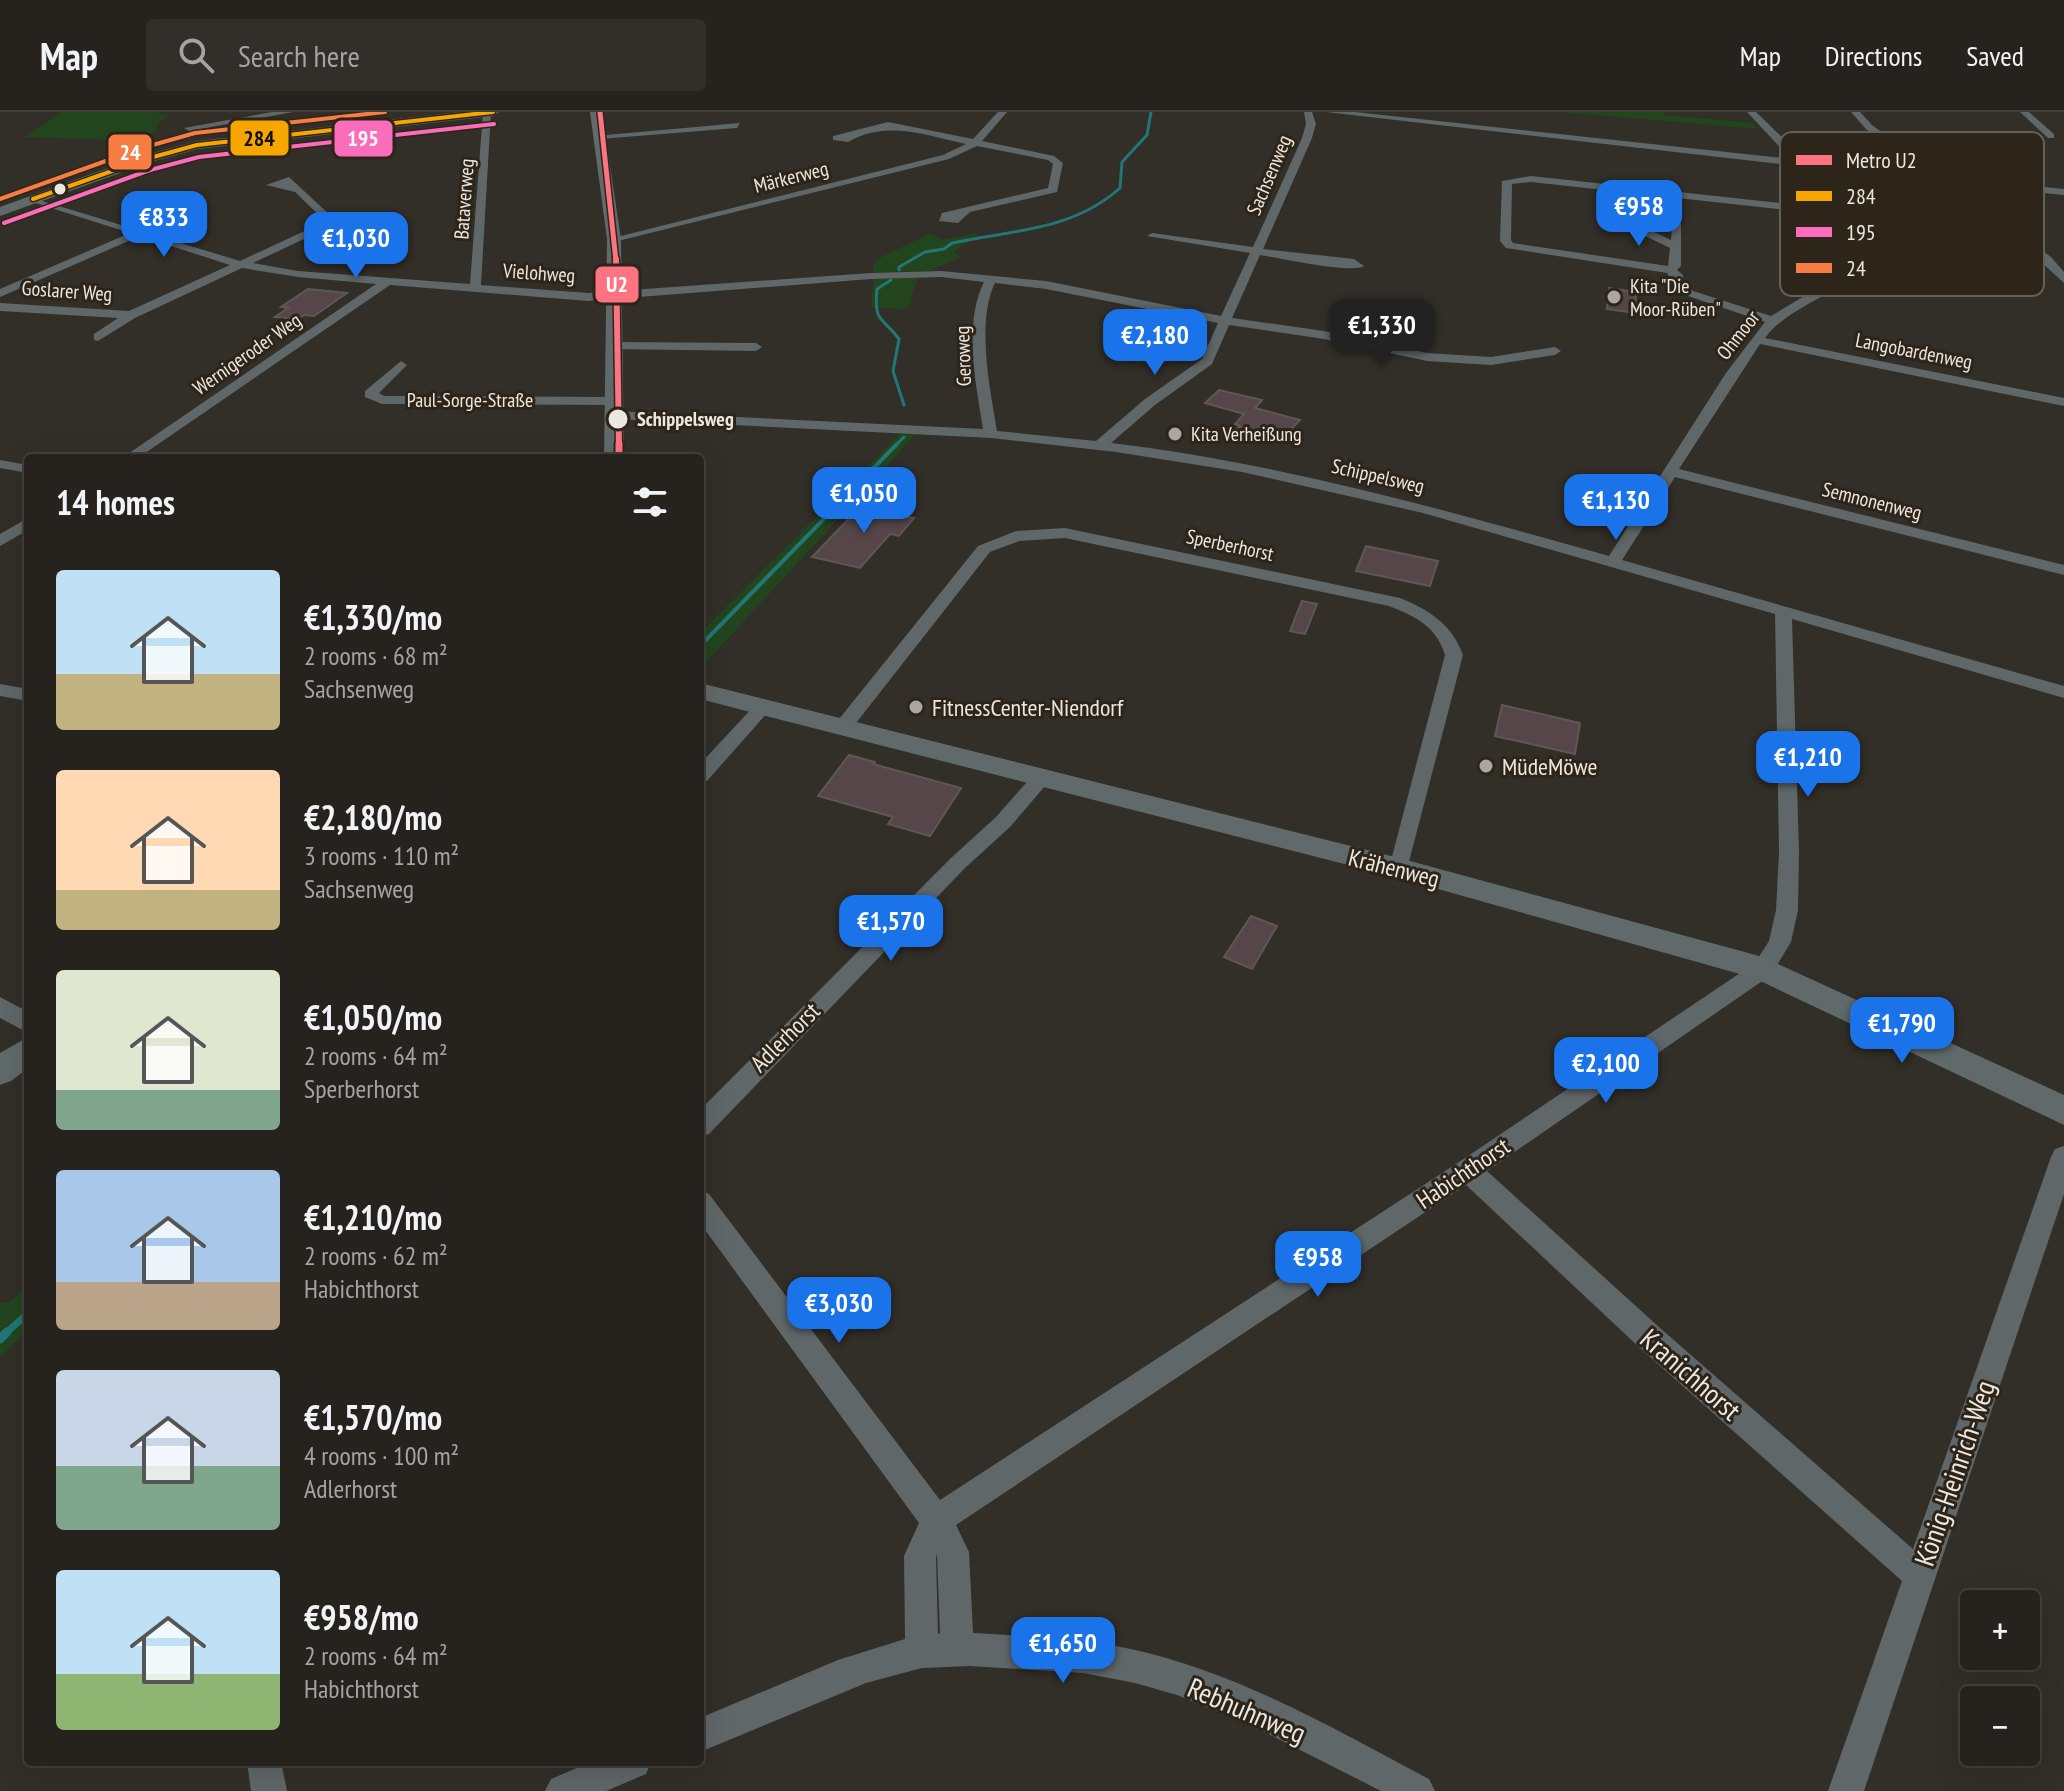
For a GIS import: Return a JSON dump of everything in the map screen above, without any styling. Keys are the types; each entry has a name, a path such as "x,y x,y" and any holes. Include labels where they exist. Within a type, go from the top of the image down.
{"street":[{"path":"189,128 212,112"},
{"path":"189,128 289,112"},
{"path":"0,212 146,159 197,145 489,112"},
{"name":"Bataverweg","path":"475,289 489,112"},
{"path":"596,112 614,239 614,454"},
{"name":"Märkerweg","path":"614,239 946,157 975,143 1003,112"},
{"name":"Sachsenweg","path":"1099,446 1150,402 1207,361 1310,130 1308,112"},
{"path":"1330,112 1780,161"},
{"path":"1751,112 1780,142"},
{"path":"1855,112 1876,132"},
{"path":"2024,112 2051,136"},
{"path":"600,136 737,125"},
{"path":"855,132 888,125 1056,160 1055,187 1047,193 966,210"},
{"path":"189,128 189,135 197,145"},
{"path":"1772,320 1683,291 1677,285 1677,275 1670,270 1510,246 1505,241 1507,181 1531,179 1780,206"},
{"path":"98,337 131,315 310,233 326,220 326,216 294,189"},
{"name":"Vielohweg","path":"0,190 239,264 298,274 588,297 871,276 941,274 1046,285 1227,321"},
{"path":"2044,190 2064,192"},
{"path":"1643,222 1643,231 1656,237 1676,236 1675,266 1670,270"},
{"path":"0,293 139,233"},
{"name":"Sachsenweg","path":"1152,236 1333,262"},
{"path":"2044,259 2064,259"},
{"path":"2044,259 2064,280"},
{"name":"Geroweg","path":"991,434 985,400 981,306 983,289 992,278"},
{"name":"Wernigeroder Weg","path":"135,454 386,282"},
{"name":"Ohmoor","path":"1613,562 1757,340 1772,320 1812,296"},
{"name":"Goslarer Weg","path":"0,307 131,315"},
{"path":"1227,321 1307,332 1448,360 1507,359 1555,351"},
{"name":"Langobardenweg","path":"1757,340 2064,402"},
{"path":"614,346 756,347"},
{"name":"Paul-Sorge-Straße","path":"401,365 370,394 382,400 614,408"},
{"name":"Schippelsweg","path":"614,408 991,434 1099,446 1242,468 1426,509 2064,692"},
{"path":"0,464 24,468"},
{"name":"Semnonenweg","path":"1670,471 2064,570"},
{"path":"0,541 24,526"},
{"name":"Sperberhorst","path":"842,728 984,549 1016,536 1065,533 1394,602 1434,622 1451,640 1454,655 1399,868"},
{"name":"Habichthorst","path":"936,1520 1468,1170 1763,969 1780,942 1787,910 1789,852 1783,611"},
{"path":"0,690 24,694"},
{"name":"Krähenweg","path":"704,692 1399,868 1763,969 2064,1111"},
{"path":"704,772 762,708"},
{"name":"Adlerhorst","path":"704,1122 948,873 1003,822 1041,779"},
{"path":"0,1006 24,1021"},
{"path":"0,1071 24,1053"},
{"name":"König-Heinrich-Weg","path":"1846,1791 2064,1157"},
{"name":"Kranichhorst","path":"1468,1170 1650,1338 1919,1575"},
{"path":"704,1207 936,1520 953,1552 957,1649"},
{"path":"922,1652 920,1556 936,1520"},
{"name":"Rebhuhnweg","path":"704,1733 863,1669 922,1652 957,1649 1090,1658 1177,1679 1257,1710 1417,1791"},
{"path":"265,1766 269,1791"},
{"path":"563,1791 624,1766"}],"green space":[{"path":"62,112 157,112 168,116 144,141 25,137"},
{"path":"1561,112 1664,112 1664,115 1753,123 1758,129"},
{"path":"931,233 942,240 977,233 978,238 954,252 962,257 929,271 873,272 875,260"},
{"path":"918,277 908,309 871,308 874,279"},
{"path":"900,434 916,434 704,665 704,629"},
{"path":"24,1289 24,1334 0,1357 0,1302 8,1303"}],"building":[{"path":"1609,288 1636,292 1635,313 1607,309"},
{"path":"308,289 347,293 314,316 304,315 298,319 275,317 288,308 281,307"},
{"path":"1219,390 1262,400 1255,408 1300,420 1279,442 1235,431 1240,426 1235,424 1244,414 1205,403"},
{"path":"865,502 911,512 907,517 914,518 899,536 890,534 860,568 812,557"},
{"path":"1366,546 1438,561 1430,586 1356,571"},
{"path":"1302,601 1317,604 1305,634 1290,631"},
{"path":"1502,705 1580,723 1575,754 1495,736"},
{"path":"849,755 961,788 930,836 888,824 893,817 818,796"},
{"path":"1251,916 1277,926 1252,969 1224,957"}],"waterway":[{"path":"899,270 899,267 925,252 944,249 952,243 1062,221 1101,202 1120,188 1122,162 1147,135 1151,112"},
{"path":"891,280 877,289 877,308 880,318 899,339 893,371 904,405"},
{"path":"897,444 904,437"},
{"path":"704,642 897,444"},
{"path":"5,1334 24,1317"},
{"path":"0,1339 5,1334"}],"metro line":[{"name":"U2","path":"600,112 616,240 619,454"}],"transit line":[{"name":"24","path":"0,199 142,148 195,133 385,112"},
{"name":"284","path":"33,199 146,159 197,145 493,112"},
{"name":"195","path":"4,223 150,170 199,157 494,124"}],"place":[{"name":"Kita \"Die Moor-Rüben\"","path":"1614,297"},
{"name":"Schippelsweg","path":"618,419"},
{"name":"Kita Verheißung","path":"1175,434"},
{"name":"FitnessCenter-Niendorf","path":"916,707"},
{"name":"MüdeMöwe","path":"1486,766"}]}
